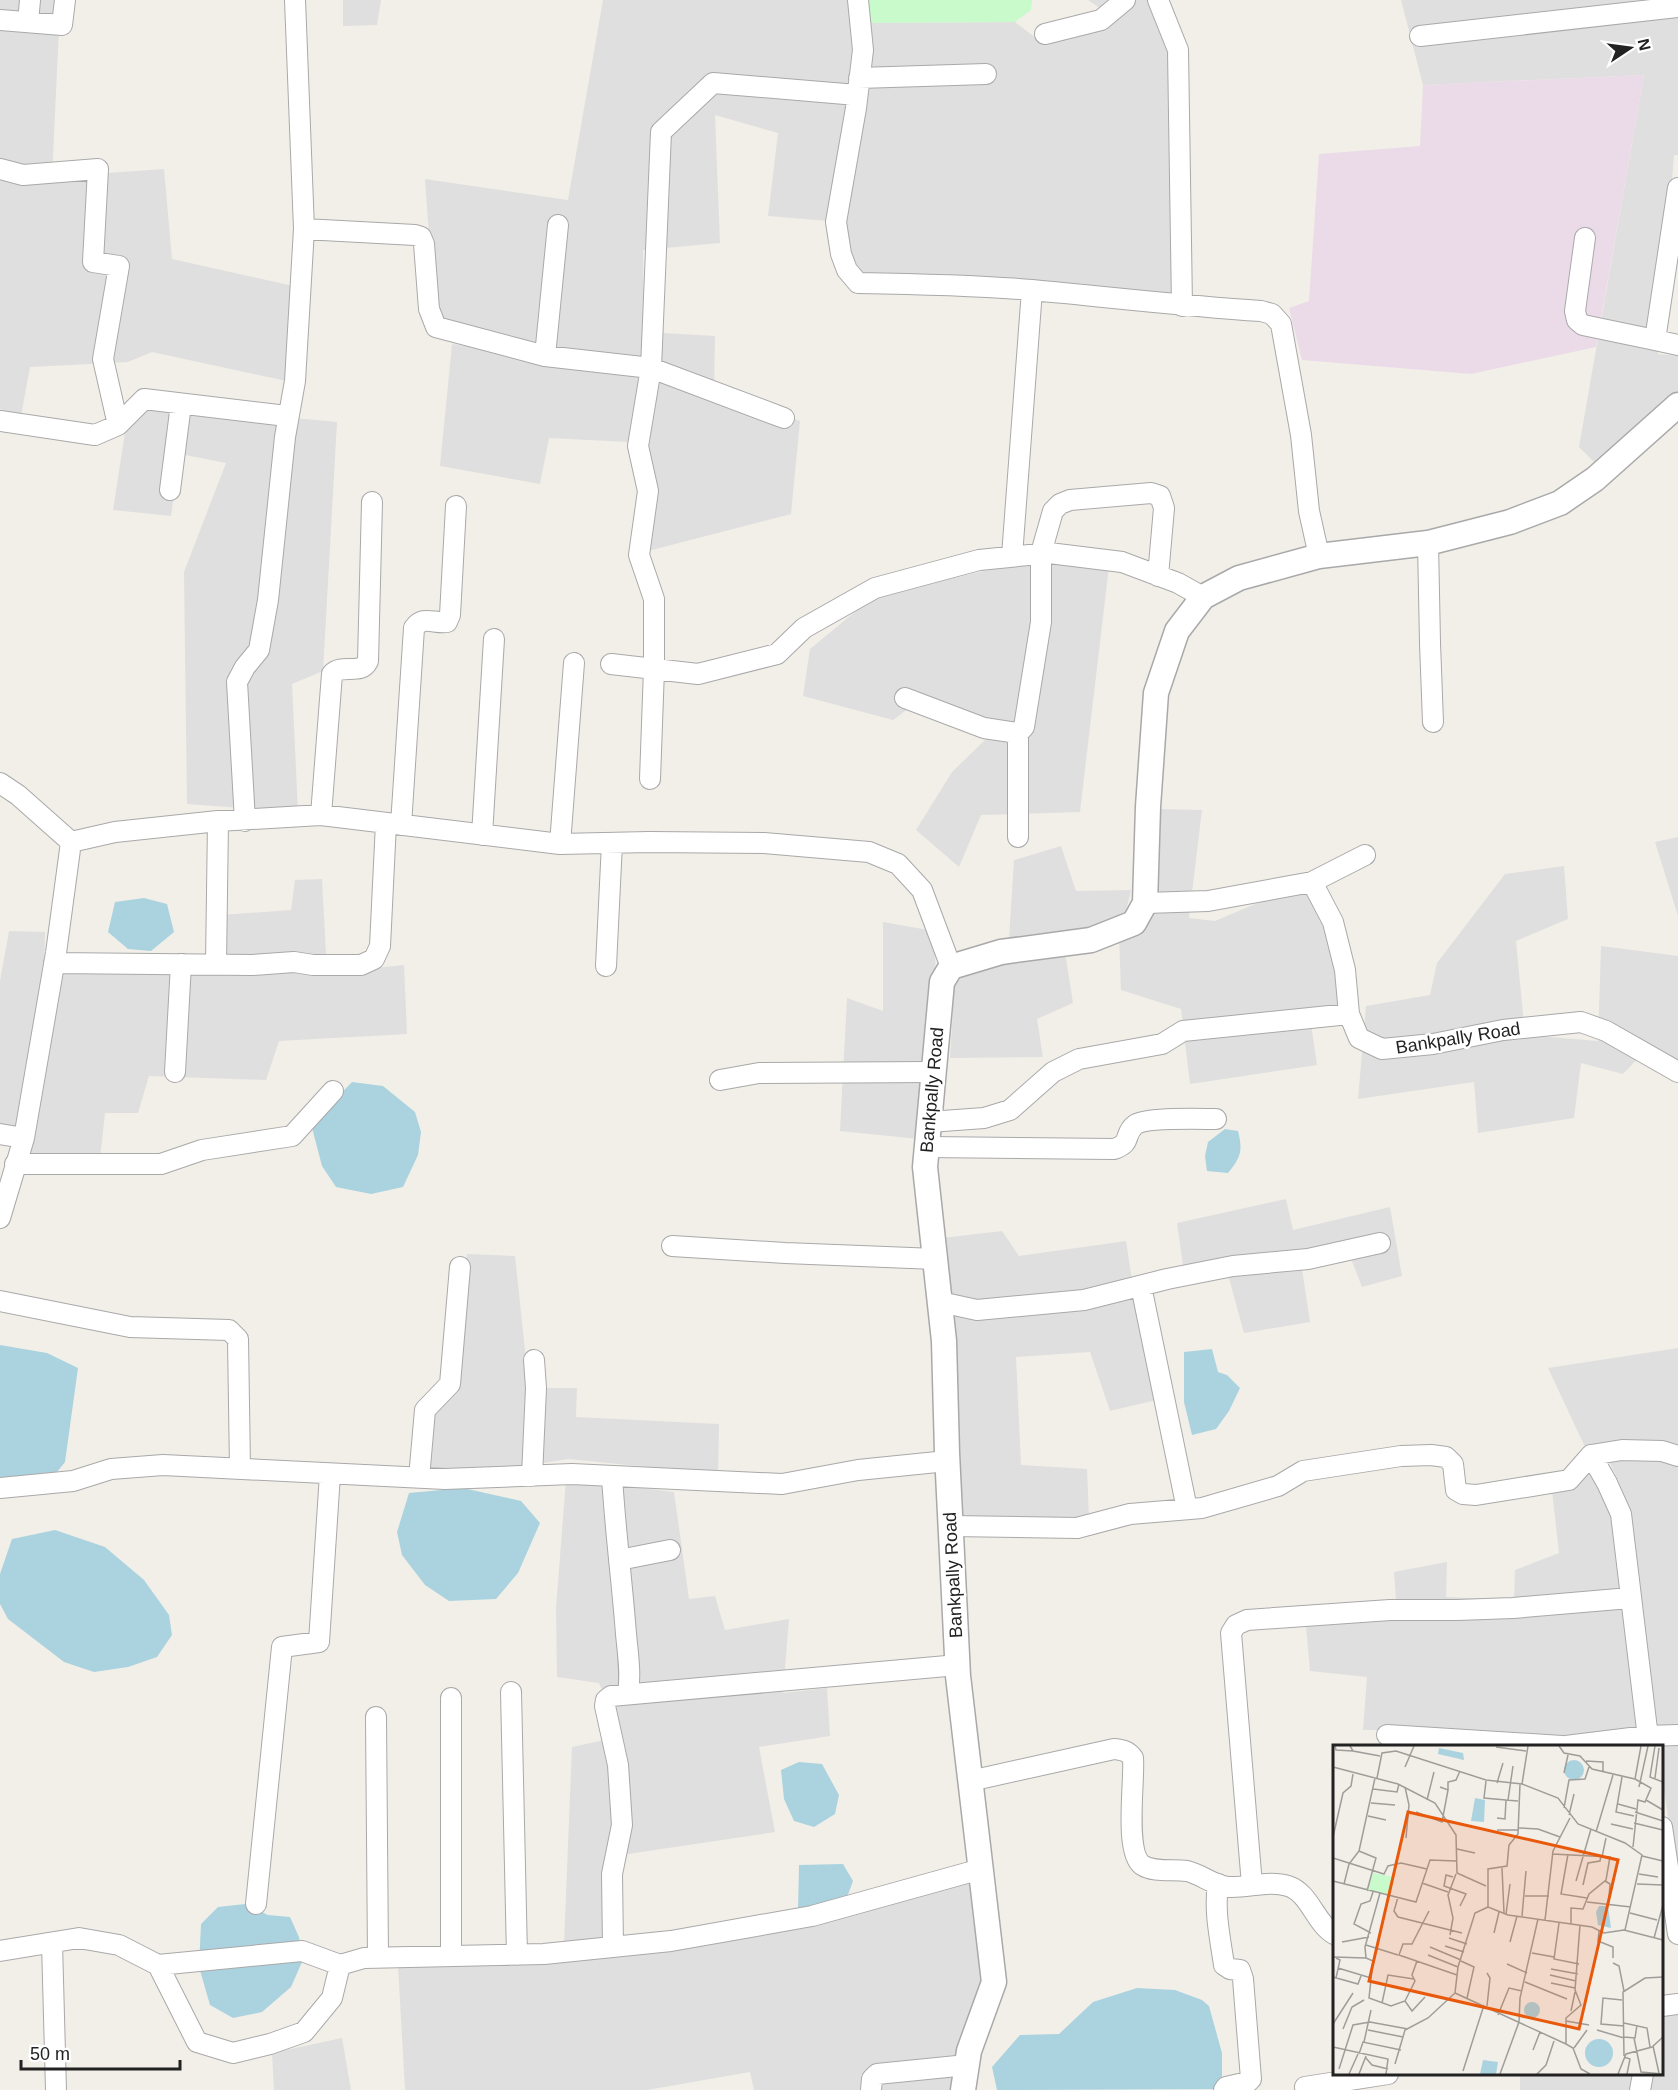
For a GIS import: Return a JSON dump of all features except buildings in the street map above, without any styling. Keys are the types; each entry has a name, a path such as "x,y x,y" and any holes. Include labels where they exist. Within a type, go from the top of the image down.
{"street":[{"path":"28,22 30,0"},
{"path":"0,20 62,25 65,0"},
{"path":"245,820 237,682 245,667 259,650 267,600 287,416 295,381 304,229 295,0"},
{"path":"858,0 862,50 836,222 841,254 847,270 858,283 937,284 1032,290 1182,306 1261,311 1272,314 1281,324 1301,435 1309,511 1319,556"},
{"path":"1045,34 1101,20 1125,0"},
{"path":"1158,0 1178,50 1182,306"},
{"path":"1420,36 1678,7"},
{"path":"650,779 654,599 639,555 648,491 638,446 651,368 661,132 714,83 858,86 986,74"},
{"path":"0,170 23,176 98,169 93,262 119,266 103,359 118,425"},
{"path":"1655,340 1678,188"},
{"path":"546,356 558,225"},
{"path":"304,229 421,237 424,244 429,309 435,327 546,356 651,368 784,418"},
{"path":"1585,238 1575,310 1577,320 1583,325 1678,345"},
{"path":"1012,556 1032,290"},
{"path":"0,421 95,435 118,425 144,399 287,416"},
{"path":"170,490 181,404"},
{"path":"71,842 115,832 218,821 321,815 560,844 764,843 869,852 897,864 922,890 951,967 1001,952 1091,940 1134,923 1145,903 1148,807 1156,693 1177,631 1203,597 1239,578 1319,556 1428,543 1510,522 1560,503 1595,478 1678,405"},
{"path":"1018,837 1018,733 1024,727 1041,622 1041,553 1053,511 1060,504 1070,500 1151,493 1160,496 1164,508 1158,576"},
{"path":"321,815 332,674 339,669 361,669 368,661 372,502"},
{"path":"54,963 294,962 313,965 361,965 374,959 380,946 414,628 418,622 423,620 447,622 450,615 456,506"},
{"path":"1428,543 1434,722"},
{"path":"611,664 698,674 777,654 804,628 875,588 979,560 1012,556 1049,553 1122,562 1178,583 1203,597"},
{"path":"482,835 494,639"},
{"path":"560,844 574,663"},
{"path":"905,698 984,728 1018,733"},
{"path":"0,783 18,795 71,842"},
{"path":"216,964 218,821"},
{"path":"0,1218 24,1138 54,963 71,842"},
{"path":"606,966 612,843"},
{"path":"1145,903 1208,901 1312,882 1365,855"},
{"name":"Bankpally Road","path":"1312,882 1333,922 1346,970 1349,1014 1359,1038 1382,1049 1433,1044 1503,1030 1581,1022 1606,1031 1678,1072"},
{"path":"175,1072 181,964"},
{"name":"Bankpally Road","path":"951,967 942,982 925,1167 944,1341 947,1461 958,1665 994,1982 969,2050 963,2090"},
{"path":"929,1122 984,1118 1010,1110 1053,1072 1079,1059 1162,1044 1183,1031 1349,1014"},
{"path":"720,1080 759,1073 933,1072"},
{"path":"15,1164 161,1164 202,1150 292,1136 333,1091"},
{"path":"927,1147 1114,1149 1127,1142 1130,1130 1136,1124 1149,1121 1216,1119"},
{"path":"0,1134 24,1138"},
{"path":"940,1302 977,1310 1084,1300 1233,1266 1308,1259 1380,1243"},
{"path":"672,1246 936,1259"},
{"path":"419,1478 425,1410 450,1384 460,1267"},
{"path":"1141,1286 1187,1509"},
{"path":"0,1301 130,1327 229,1330 234,1333 238,1339 240,1469"},
{"path":"532,1476 536,1388 534,1360"},
{"path":"950,1526 1077,1528 1130,1514 1202,1508 1278,1486 1303,1471 1401,1456 1446,1457 1453,1464 1456,1490 1463,1494 1476,1495 1569,1480 1591,1455 1622,1449 1662,1451 1678,1456"},
{"path":"1591,1455 1621,1514 1648,1741"},
{"path":"0,1488 73,1481 111,1469 163,1465 446,1479 572,1474 782,1484 858,1470 947,1461"},
{"path":"256,1904 282,1647 319,1642 330,1474"},
{"path":"612,1476 625,1600 630,1678 628,1694"},
{"path":"619,1560 670,1550"},
{"path":"1252,1885 1231,1634 1236,1625 1247,1620 1368,1611 1513,1608 1630,1598"},
{"path":"613,1947 612,1874 621,1825 618,1765 606,1706 606,1700 610,1696 958,1665"},
{"path":"511,1692 517,1955"},
{"path":"451,1698 451,1956"},
{"path":"376,1717 378,1958"},
{"path":"1387,1735 1548,1745"},
{"path":"1581,1745 1648,1741 1678,1735"},
{"path":"970,1781 1114,1749 1123,1750 1130,1753 1133,1758 1132,1841 1135,1857 1142,1865 1150,1868 1184,1871 1230,1887 1277,1884 1296,1889 1327,1930 1333,1933"},
{"path":"1663,1835 1674,1923"},
{"path":"0,1951 79,1938 119,1945 158,1965 302,1951 340,1965 364,1958 517,1955 613,1947 671,1941 812,1916 981,1869"},
{"path":"1218,1884 1216,1916 1224,1965 1230,1969 1240,1970 1243,1979 1251,2079 1248,2082 1226,2087 1224,2090"},
{"path":"52,1943 56,2090"},
{"path":"158,1965 197,2042 233,2053 270,2044 304,2032 332,1998 340,1965"},
{"path":"1663,2006 1678,2004"},
{"path":"871,2090 872,2079 877,2074 967,2065"},
{"path":"1305,2087 1376,2075"},
{"path":"1640,2090 1643,2075"}],"shaded area":[{"path":"0,0 62,0 58,18 0,9"},
{"path":"343,0 381,0 377,25 343,26"},
{"path":"603,0 851,0 857,49 828,221 768,216 778,133 715,115 720,243 643,250 644,360 542,345 438,317 433,292 425,179 568,200"},
{"path":"1088,0 1151,0 1174,51 1175,299 953,276 866,281 847,248 842,212 866,23 1015,22 1041,42 1116,19"},
{"path":"1401,0 1678,0 1678,155 1674,155 1658,354 1678,356 1678,394 1603,471 1579,447 1644,75 1423,85"},
{"path":"0,25 59,29 52,177 164,169 172,259 298,287 291,382 152,352 128,362 30,367 21,416 0,409"},
{"path":"1644,75 1596,347 1471,374 1302,360 1289,308 1309,301 1319,154 1420,146 1423,85"},
{"path":"663,333 715,336 714,393 800,421 791,514 644,552 655,503 648,443 549,438 540,484 440,466 452,344 660,374"},
{"path":"146,404 337,422 323,671 292,684 298,812 187,804 184,572 226,463 180,454 171,516 113,510 126,426"},
{"path":"1035,559 1109,566 1080,812 981,815 959,867 916,830 952,772 987,738 927,695 893,720 803,696 810,649 873,597"},
{"path":"1161,809 1202,810 1189,918 1215,921 1267,899 1326,888 1354,1021 1311,1024 1317,1065 1190,1084 1181,1009 1121,990 1119,938 1148,917"},
{"path":"1678,837 1678,916 1655,842"},
{"path":"1061,846 1076,891 1131,890 1124,919 1068,937 1009,939 1014,860"},
{"path":"1564,866 1568,919 1516,941 1525,1035 1598,1041 1601,946 1678,956 1678,1061 1651,1045 1623,1074 1581,1063 1574,1118 1478,1133 1474,1082 1358,1099 1366,1006 1430,995 1437,963 1505,874"},
{"path":"322,879 327,973 404,965 407,1034 279,1041 266,1080 149,1076 138,1113 105,1113 100,1159 29,1162 61,970 223,971 221,915 291,910 295,880"},
{"path":"883,922 934,931 936,976 919,1139 840,1131 847,998 883,1011"},
{"path":"9,931 45,932 44,973 22,1130 0,1127 0,981"},
{"path":"1065,952 1073,1003 1037,1019 1043,1057 950,1058 955,976 979,966"},
{"path":"1286,1199 1293,1230 1390,1207 1402,1276 1362,1287 1350,1256 1302,1269 1310,1322 1244,1333 1227,1271 1185,1280 1177,1223"},
{"path":"1002,1231 1019,1256 1126,1241 1142,1345 1154,1343 1173,1396 1110,1411 1090,1352 1016,1357 1021,1465 1087,1469 1089,1518 959,1519 942,1238"},
{"path":"467,1254 515,1256 529,1388 577,1388 576,1417 719,1424 718,1474 568,1459 514,1468 425,1469 434,1410 458,1384"},
{"path":"1678,1348 1678,1447 1586,1449 1548,1368"},
{"path":"1615,1454 1678,1462 1678,1886 1663,1782 1663,1745 1657,1745 1631,1509 1607,1456"},
{"path":"1589,1463 1615,1519 1642,1729 1507,1745 1499,1745 1499,1731 1363,1730 1367,1677 1310,1671 1306,1626 1397,1616 1394,1572 1447,1562 1446,1597 1514,1600 1515,1570 1559,1553 1552,1491"},
{"path":"566,1479 674,1492 689,1599 715,1596 725,1630 789,1619 783,1693 827,1688 830,1736 759,1747 775,1832 608,1857 604,1938 564,1944 572,1747 623,1736 599,1683 557,1677 556,1608"},
{"path":"977,1878 986,1982 954,2090 754,2090 750,2072 647,2090 405,2090 398,1966 625,1956 805,1928"},
{"path":"1678,2008 1678,2090 1520,2090 1520,2075 1663,2075 1663,2010"},
{"path":"342,2038 351,2090 274,2090 272,2053"}],"green space":[{"path":"865,0 1032,0 1031,10 1015,22 866,23"}],"water":[{"path":"144,898 167,904 174,932 151,951 128,949 108,932 115,902"},
{"path":"352,1082 383,1086 415,1112 421,1132 418,1155 403,1187 371,1194 336,1187 322,1166 311,1124"},
{"path":"1225,1129 1238,1131 1240,1149 1238,1158 1228,1173 1207,1171 1205,1156 1208,1142"},
{"path":"0,1345 47,1353 78,1368 65,1462 53,1477 0,1483"},
{"path":"1212,1349 1218,1372 1227,1375 1240,1388 1229,1411 1216,1429 1192,1435 1184,1402 1184,1352"},
{"path":"463,1488 521,1501 540,1523 518,1573 496,1599 449,1601 425,1585 402,1555 397,1532 409,1493"},
{"path":"55,1530 105,1547 144,1580 169,1615 172,1635 157,1657 128,1667 94,1672 64,1662 8,1619 0,1604 0,1574 12,1539"},
{"path":"799,1762 822,1764 839,1795 835,1814 814,1827 794,1821 784,1799 781,1770"},
{"path":"843,1864 853,1881 846,1900 798,1910 799,1865"},
{"path":"245,1904 268,1915 290,1917 299,1937 302,1962 291,1987 262,2012 233,2018 210,2005 199,1967 201,1924 218,1907"},
{"path":"1137,1988 1175,1990 1202,2000 1209,2006 1222,2053 1222,2089 997,2090 992,2067 1020,2035 1059,2034 1093,2002"}]}
